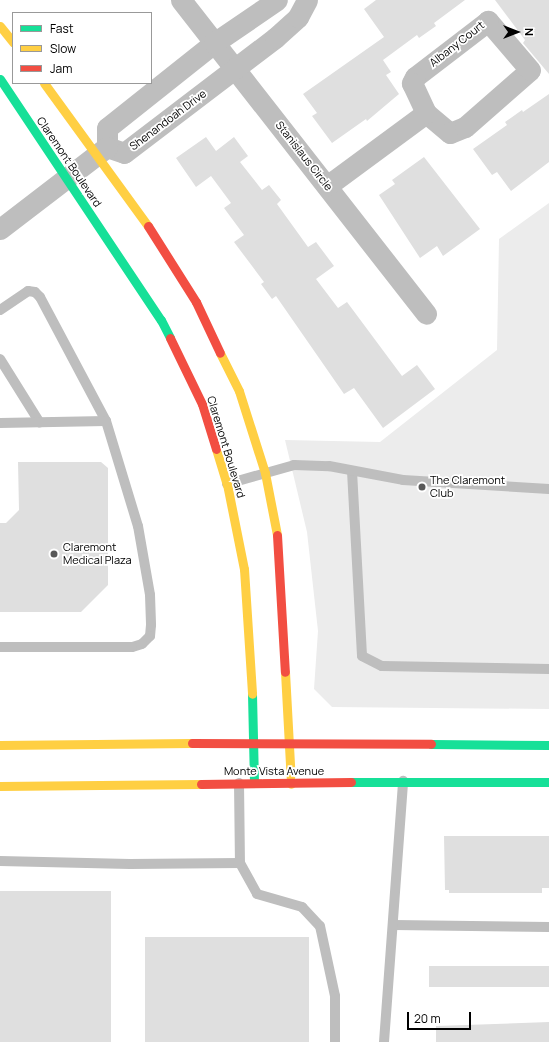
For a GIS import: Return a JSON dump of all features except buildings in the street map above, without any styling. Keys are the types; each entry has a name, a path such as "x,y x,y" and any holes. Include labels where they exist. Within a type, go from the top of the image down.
{"main road":[{"path":"0,26 12,41"},
{"name":"Claremont Boulevard","path":"0,79 65,180 161,320 202,404 227,484 244,569 251,663 254,783"},
{"path":"45,84 102,151 196,302 239,391 265,473 279,548 291,784"},
{"path":"0,745 253,742 549,745"},
{"name":"Monte Vista Avenue","path":"0,786 239,783 291,784 403,781 549,782"}],"street":[{"name":"Stanislaus Circle","path":"181,0 426,314"},
{"path":"0,229 102,151 107,128 214,43 277,0"},
{"name":"Shenandoah Drive","path":"102,151 124,153 235,68 298,17 307,0"},
{"name":"Albany Court","path":"488,20 530,70 460,129 450,133 426,112 412,83 415,77 488,20"},
{"path":"327,186 426,112"}],"lane":[{"path":"0,310 28,291 35,292 40,297 106,421 138,526 150,595 150,636 142,644 132,648 0,647"},
{"path":"0,359 40,423"},
{"path":"0,424 106,421"},
{"path":"227,484 294,465 329,466 403,480 549,489"},
{"path":"352,471 362,656 382,666 549,669"},
{"path":"384,1042 394,925 403,781"},
{"path":"239,783 240,863 257,894 302,907 320,926 335,996 335,1042"},
{"path":"0,861 130,864 240,863"},
{"path":"394,925 549,927"}],"shaded area":[{"name":"The Claremont Club","path":"549,203 549,709 332,707 314,689 318,631 307,532 285,440 380,442 497,350 499,239"}],"traffic: fast":[{"path":"0,79 161,320 170,338"},
{"path":"252,694 254,783"},
{"path":"431,744 549,745"},
{"path":"351,782 549,782"}],"traffic: slow":[{"path":"0,26 12,41"},
{"path":"45,84 148,226"},
{"path":"220,353 239,391 265,473 277,535"},
{"path":"216,449 227,484 244,569 252,694"},
{"path":"285,672 291,784"},
{"path":"0,745 192,743"},
{"path":"0,786 201,784"}],"traffic: jam":[{"path":"148,226 196,302 220,353"},
{"path":"170,338 202,404 216,449"},
{"path":"277,535 285,672"},
{"path":"192,743 431,744"},
{"path":"201,784 351,782"}],"place":[{"name":"The Claremont Club","path":"422,487"},
{"name":"Claremont Medical Plaza","path":"54,554"}]}
